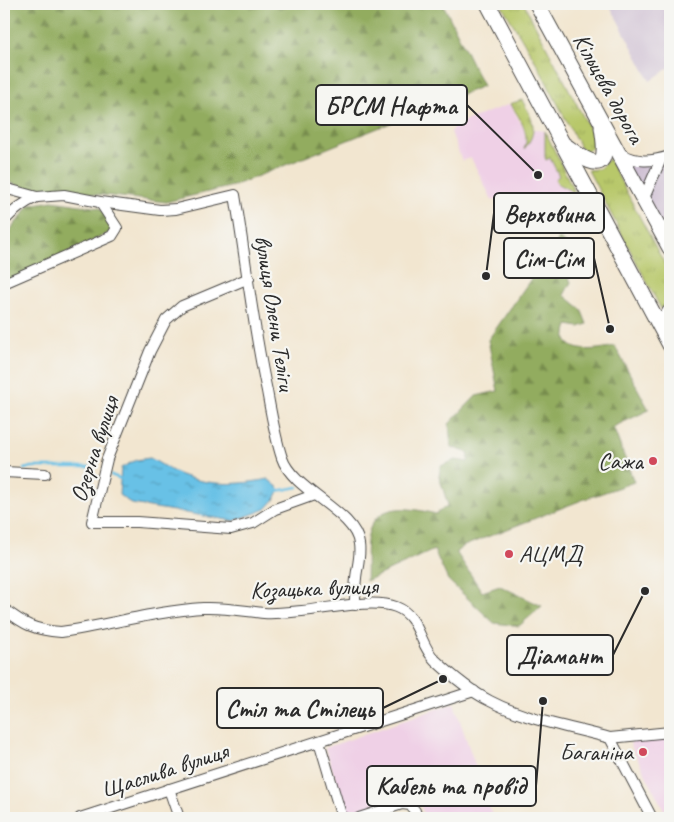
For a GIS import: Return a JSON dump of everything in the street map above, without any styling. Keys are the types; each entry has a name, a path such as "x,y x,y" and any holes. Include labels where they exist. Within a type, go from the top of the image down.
{"highway":[{"path":"488,4 670,345"},
{"name":"Кільцева дорога","path":"537,4 670,248"},
{"path":"562,143 587,161 597,162 604,153 601,121"},
{"path":"670,312 666,318 670,341"}],"street":[{"path":"619,152 631,159 641,161 666,158"},
{"path":"644,198 666,158"},
{"path":"4,188 37,196"},
{"name":"вулиця Олени Теліги","path":"37,196 64,195 100,202 168,210 235,196 260,358 278,447 283,462 291,473 314,496 328,505 356,534 360,543 355,580 355,605"},
{"path":"4,221 13,210 37,196"},
{"path":"4,283 112,236 117,228 100,202"},
{"name":"Озерна вулиця","path":"249,278 182,306 166,320 150,352 107,459 92,522 138,522 231,529 253,523 274,509 314,496"},
{"path":"4,472 46,474"},
{"name":"Козацька вулиця","path":"4,609 28,626 45,631 61,632 167,612 204,608 266,613 355,605 380,604 396,607 407,613 414,621 430,654 436,661 474,691 497,704 557,724 610,738"},
{"name":"Щаслива вулиця","path":"80,818 474,691"},
{"path":"652,818 610,738 670,732"},
{"path":"319,741 342,818"},
{"path":"169,789 179,818"},
{"path":"359,818 402,804 410,805 418,818"}],"shaded area":[{"path":"609,4 670,4 670,67 650,81"},
{"path":"510,104 524,129 526,144 532,137 533,129 545,131 575,193 570,198 534,211 527,210 510,197 492,200 471,158 462,161 451,132 454,125"},
{"path":"619,153 631,159 670,156 670,248"},
{"path":"454,703 493,818 425,818 416,792 348,816 325,748"},
{"path":"670,737 670,818 668,818 630,744 632,740"}],"green space":[{"path":"4,4 443,4 483,86 233,186 166,202 85,193 31,190 4,180"},
{"path":"501,4 524,4 596,141 597,144 586,152 580,147 537,64"},
{"path":"522,100 533,125 532,136 524,149 526,143 525,132 520,119 510,104"},
{"path":"545,131 575,193 558,184 555,179 559,176 550,158 546,160 545,157"},
{"path":"609,159 670,274 670,300 661,309 588,170 599,169"},
{"path":"52,201 100,208 115,227 109,233 4,283 4,255 7,254 4,250 4,238 30,205"},
{"path":"559,239 576,250 588,244 591,250 565,271 571,282 564,295 581,309 587,324 579,327 568,325 566,335 568,342 573,347 589,350 615,346 649,410 613,427 634,482 464,546 456,552 482,592 500,586 542,606 519,626 494,623 448,580 434,550 366,581 368,535 372,524 378,516 386,511 396,509 436,514 448,505 439,476 441,466 455,460 468,462 469,453 451,447 449,424 476,396 498,391 488,340"}],"water":[{"path":"150,458 184,476 205,482 247,482 268,479 280,489 275,499 266,509 234,521 132,504 119,495 121,468 136,460"}],"waterway":[{"path":"24,469 32,467 90,467"},
{"path":"111,475 121,479"},
{"path":"277,491 298,487"}],"place":[{"name":"БРСМ Нафта","path":"538,175"},
{"name":"Верховина","path":"486,276"},
{"name":"Сім-Сім","path":"610,329"},
{"name":"Сажа","path":"653,461"},
{"name":"АЦМД","path":"509,554"},
{"name":"Діамант","path":"645,591"},
{"name":"Стіл та Стілець","path":"443,679"},
{"name":"Кабель та провід","path":"543,701"},
{"name":"Баганіна","path":"643,752"}]}
